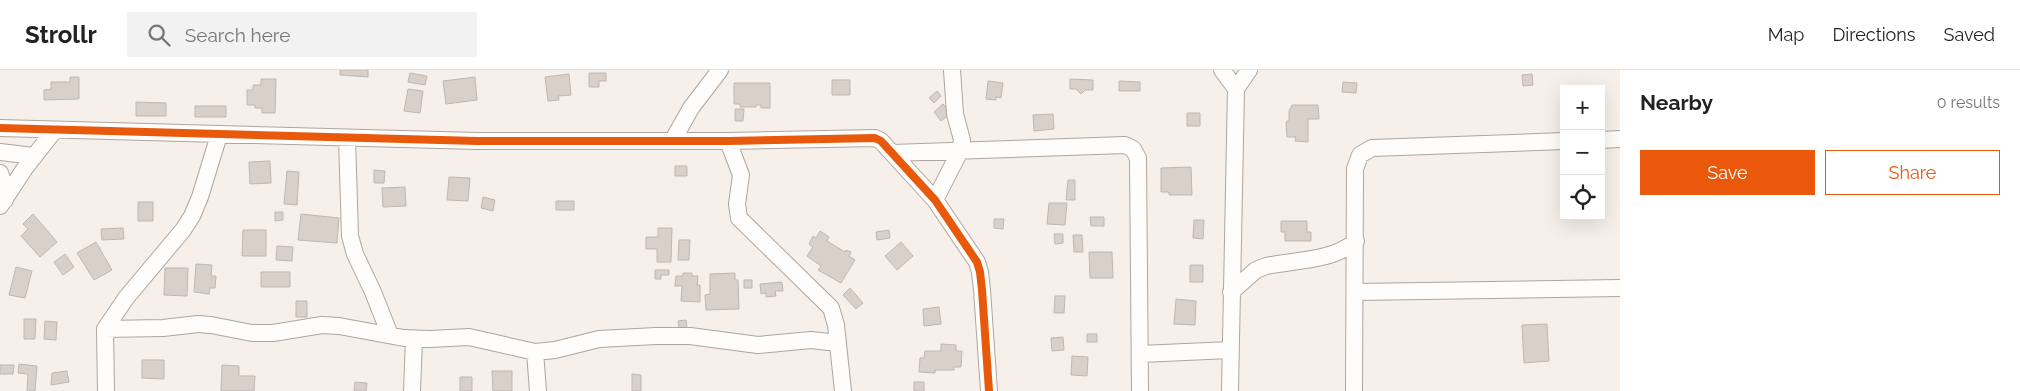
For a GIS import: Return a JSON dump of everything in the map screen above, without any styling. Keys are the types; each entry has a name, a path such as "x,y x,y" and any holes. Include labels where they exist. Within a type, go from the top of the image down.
{"street":[{"path":"673,140 691,108 720,70"},
{"path":"935,200 960,151 962,140 955,114 952,70"},
{"path":"1222,70 1236,89"},
{"path":"1230,391 1236,89 1249,70"},
{"path":"0,128 54,131 487,141 875,138 881,141 935,200 977,262 980,272 989,391"},
{"path":"3,203 34,156 54,131"},
{"path":"106,391 105,329 126,298 183,230 192,216 200,197 219,134"},
{"path":"347,138 350,236 355,254 374,292 390,335"},
{"path":"1605,140 1620,139"},
{"path":"728,140 741,175 737,204 739,218 826,302 835,317 843,391"},
{"path":"1354,391 1355,169 1360,155 1372,148 1560,141"},
{"path":"892,153 1125,145 1133,149 1138,158 1140,391"},
{"path":"0,152 34,156"},
{"path":"0,173 5,187 3,203"},
{"path":"1231,292 1256,270 1266,266 1336,253 1348,247 1356,240"},
{"path":"1355,292 1620,288"},
{"path":"105,329 163,328 198,324 252,333 273,333 322,325 339,326 414,339 469,337 535,352 555,350 599,339 656,336 690,336 758,345 775,345 798,340 838,343"},
{"path":"412,391 414,339"},
{"path":"1140,354 1230,350"},
{"path":"535,352 538,391"}],"building":[{"path":"340,70 368,70 368,77 340,75"},
{"path":"410,73 427,76 425,85 408,82"},
{"path":"589,73 606,73 606,81 599,81 599,87 589,87"},
{"path":"569,74 571,95 558,96 559,100 548,101 545,77"},
{"path":"1532,74 1533,85 1523,86 1522,75"},
{"path":"70,77 79,77 79,99 44,100 44,90 51,89 51,82 70,82"},
{"path":"475,77 477,100 446,104 443,81"},
{"path":"261,79 276,79 275,113 262,113 262,108 255,108 255,105 247,105 247,90 253,90 253,85 261,85"},
{"path":"1070,79 1093,80 1093,90 1085,90 1081,94 1076,89 1070,89"},
{"path":"832,80 850,80 850,95 832,95"},
{"path":"988,81 1003,83 1001,98 996,97 996,100 986,99"},
{"path":"1119,81 1140,82 1140,91 1119,91"},
{"path":"1343,82 1357,83 1356,93 1342,92"},
{"path":"734,83 770,83 770,108 761,108 761,105 756,105 756,107 740,107 740,104 734,104"},
{"path":"408,89 423,91 420,113 404,111"},
{"path":"937,91 941,96 934,103 929,98"},
{"path":"136,102 166,103 166,116 136,116"},
{"path":"943,104 951,113 941,121 934,112"},
{"path":"1292,105 1318,105 1319,119 1308,119 1308,142 1295,141 1296,137 1287,137 1286,122 1289,120 1289,111"},
{"path":"195,106 226,106 226,117 195,117"},
{"path":"735,109 744,109 743,121 735,121"},
{"path":"1187,113 1200,113 1200,126 1187,126"},
{"path":"1053,114 1054,129 1034,131 1033,115"},
{"path":"270,161 271,183 250,184 249,162"},
{"path":"675,166 687,166 687,176 675,176"},
{"path":"1191,167 1192,195 1169,195 1169,192 1161,192 1161,168"},
{"path":"374,170 385,171 384,183 374,183"},
{"path":"287,171 299,172 297,205 284,204"},
{"path":"449,177 470,178 468,201 447,200"},
{"path":"1068,180 1075,180 1075,200 1066,200"},
{"path":"405,187 406,206 383,207 382,188"},
{"path":"483,197 495,200 493,211 481,208"},
{"path":"556,201 574,201 574,210 556,210"},
{"path":"138,202 153,202 153,221 138,221"},
{"path":"1049,203 1067,203 1065,225 1047,224"},
{"path":"275,212 283,212 283,220 275,221"},
{"path":"33,214 57,242 40,257 21,236 28,229 23,224"},
{"path":"301,214 339,218 337,243 298,240"},
{"path":"1090,217 1104,217 1104,226 1091,226"},
{"path":"994,219 1004,219 1003,229 994,228"},
{"path":"1194,220 1204,220 1203,239 1193,238"},
{"path":"1281,221 1307,221 1307,232 1311,232 1311,241 1285,241 1285,232 1281,232"},
{"path":"123,228 124,239 102,240 101,229"},
{"path":"658,228 672,228 671,262 657,262 657,249 646,249 646,237 658,237"},
{"path":"243,230 266,230 266,256 242,256"},
{"path":"889,230 890,238 877,240 876,232"},
{"path":"820,231 829,237 827,241 845,252 846,250 851,252 849,256 855,260 841,283 818,270 821,266 807,256 813,247 809,244 813,236 816,238"},
{"path":"1054,234 1063,234 1063,243 1055,244"},
{"path":"1073,235 1082,235 1083,252 1074,252"},
{"path":"679,240 690,240 689,260 678,260"},
{"path":"96,242 112,270 94,280 77,253"},
{"path":"901,242 913,256 897,270 885,256"},
{"path":"277,246 293,247 292,261 276,260"},
{"path":"1089,252 1112,252 1113,278 1090,278"},
{"path":"65,254 74,267 63,275 54,262"},
{"path":"196,264 212,265 211,276 216,276 215,288 210,288 209,294 194,292"},
{"path":"1190,265 1203,265 1203,282 1190,282"},
{"path":"16,267 32,271 25,298 9,295"},
{"path":"165,268 188,268 187,296 164,295"},
{"path":"655,270 669,270 669,275 661,275 661,279 655,279"},
{"path":"261,272 290,272 290,287 261,287"},
{"path":"683,273 692,273 692,276 698,276 697,285 700,285 700,302 681,301 682,286 675,286 676,276 683,276"},
{"path":"735,273 735,280 738,280 739,309 706,310 705,295 710,294 710,274"},
{"path":"744,280 752,280 752,288 744,288"},
{"path":"782,282 783,291 775,291 776,296 766,297 766,293 761,294 760,284"},
{"path":"850,288 863,303 856,309 843,295"},
{"path":"1055,296 1065,296 1064,313 1054,313"},
{"path":"1176,299 1196,301 1195,325 1174,324"},
{"path":"296,301 307,301 307,317 296,317"},
{"path":"939,307 941,324 924,326 923,309"},
{"path":"24,319 36,319 35,339 24,339"},
{"path":"686,320 687,328 679,328 678,321"},
{"path":"45,321 57,322 56,340 44,339"},
{"path":"1547,324 1549,361 1524,363 1522,325"},
{"path":"1087,334 1097,334 1097,342 1087,342"},
{"path":"1063,337 1064,350 1052,351 1051,338"},
{"path":"941,344 956,345 956,351 962,351 961,367 954,367 954,370 935,370 935,373 919,372 920,358 924,358 925,351 941,351"},
{"path":"1072,356 1088,357 1087,376 1071,375"},
{"path":"142,360 164,360 164,379 142,378"},
{"path":"19,364 37,366 35,391 27,391 28,374 18,373"},
{"path":"0,365 14,365 13,374 0,374"},
{"path":"222,365 239,366 239,376 255,376 254,391 221,391"},
{"path":"67,371 69,382 51,385 52,373"},
{"path":"492,371 512,371 512,391 493,391"},
{"path":"632,374 641,375 641,391 632,391"},
{"path":"460,377 472,377 472,391 460,391"},
{"path":"355,382 367,383 366,391 354,391"},
{"path":"914,382 924,382 924,391 914,391"}],"cycle path":[{"path":"0,128 477,141 728,141 875,138 881,141 935,200 977,262 982,290 989,391"}]}
